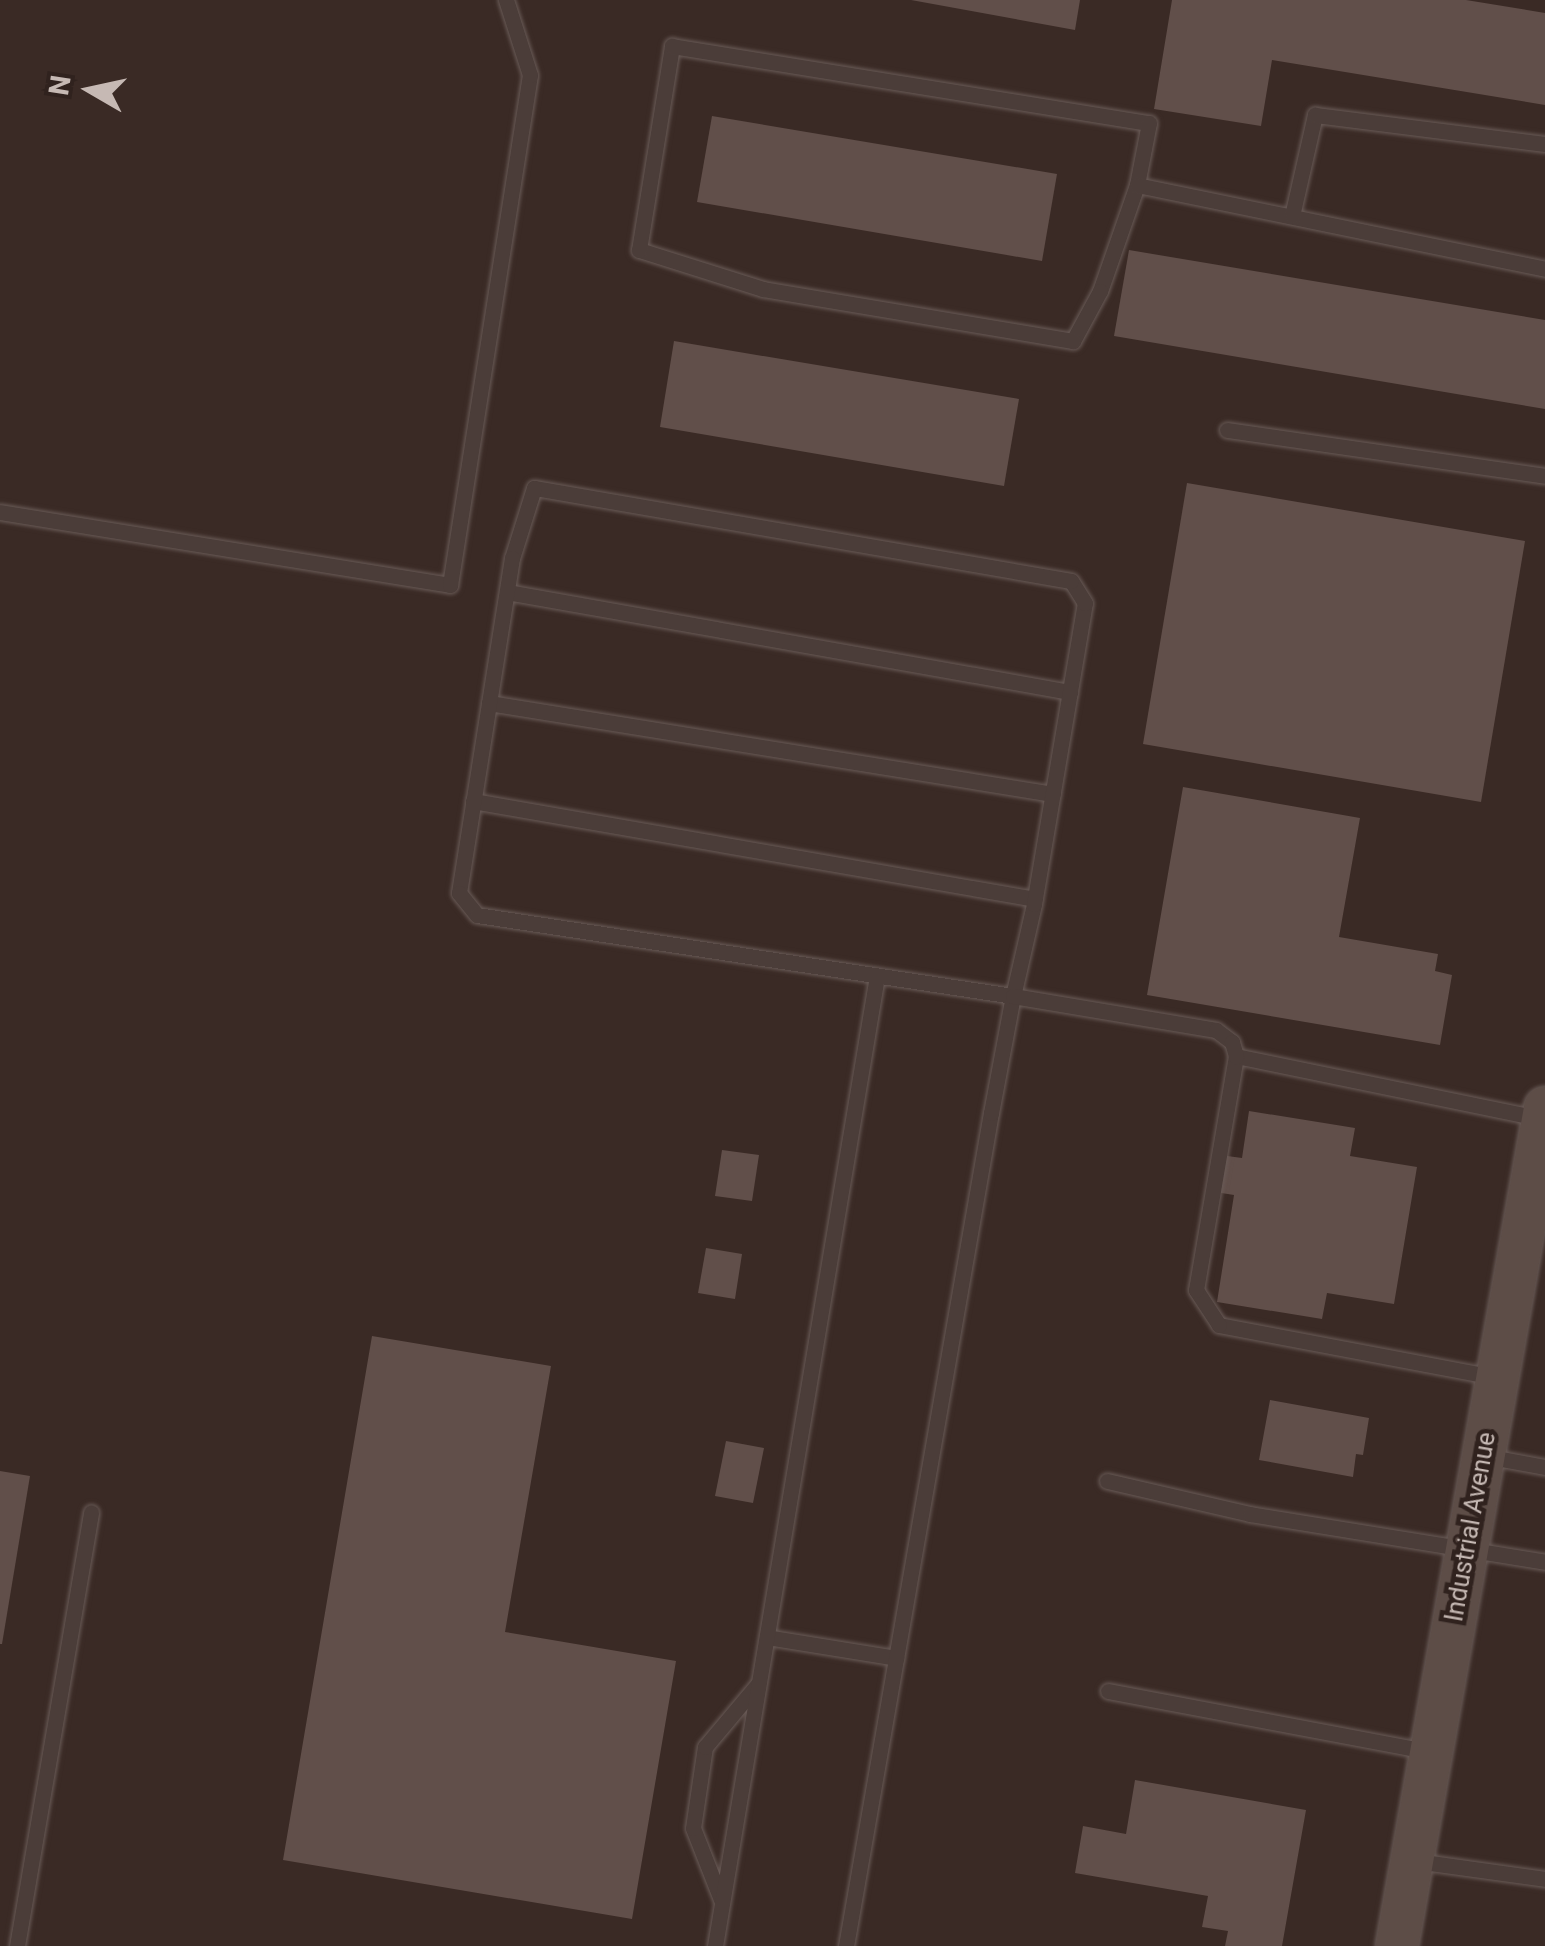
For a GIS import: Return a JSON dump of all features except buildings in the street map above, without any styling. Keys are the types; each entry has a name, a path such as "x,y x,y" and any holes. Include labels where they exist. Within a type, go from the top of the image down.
{"main road":[{"name":"Industrial Avenue","path":"1397,1946 1544,1114"}],"lane":[{"path":"0,512 450,585 530,74 506,0"},
{"path":"672,46 1149,123 1137,185 1100,290 1074,340 764,288 639,250 672,46"},
{"path":"1292,216 1315,115 1545,144"},
{"path":"1137,185 1545,269"},
{"path":"1228,430 1545,476"},
{"path":"846,1946 1013,996 1035,899 1084,602 1071,581 534,488 512,558 458,893 476,915 1013,996 1216,1030 1232,1042 1236,1056 1196,1290 1220,1325 1498,1378"},
{"path":"507,592 1070,692"},
{"path":"490,703 1053,794"},
{"path":"473,801 1035,899"},
{"path":"716,1946 877,976"},
{"path":"1236,1056 1544,1114"},
{"path":"1484,1456 1545,1468"},
{"path":"1107,1481 1250,1514 1545,1562"},
{"path":"17,1946 91,1512"},
{"path":"767,1636 896,1658"},
{"path":"723,1903 693,1828 705,1747 760,1682"},
{"path":"1108,1691 1431,1752"},
{"path":"1412,1860 1545,1879"}]}
